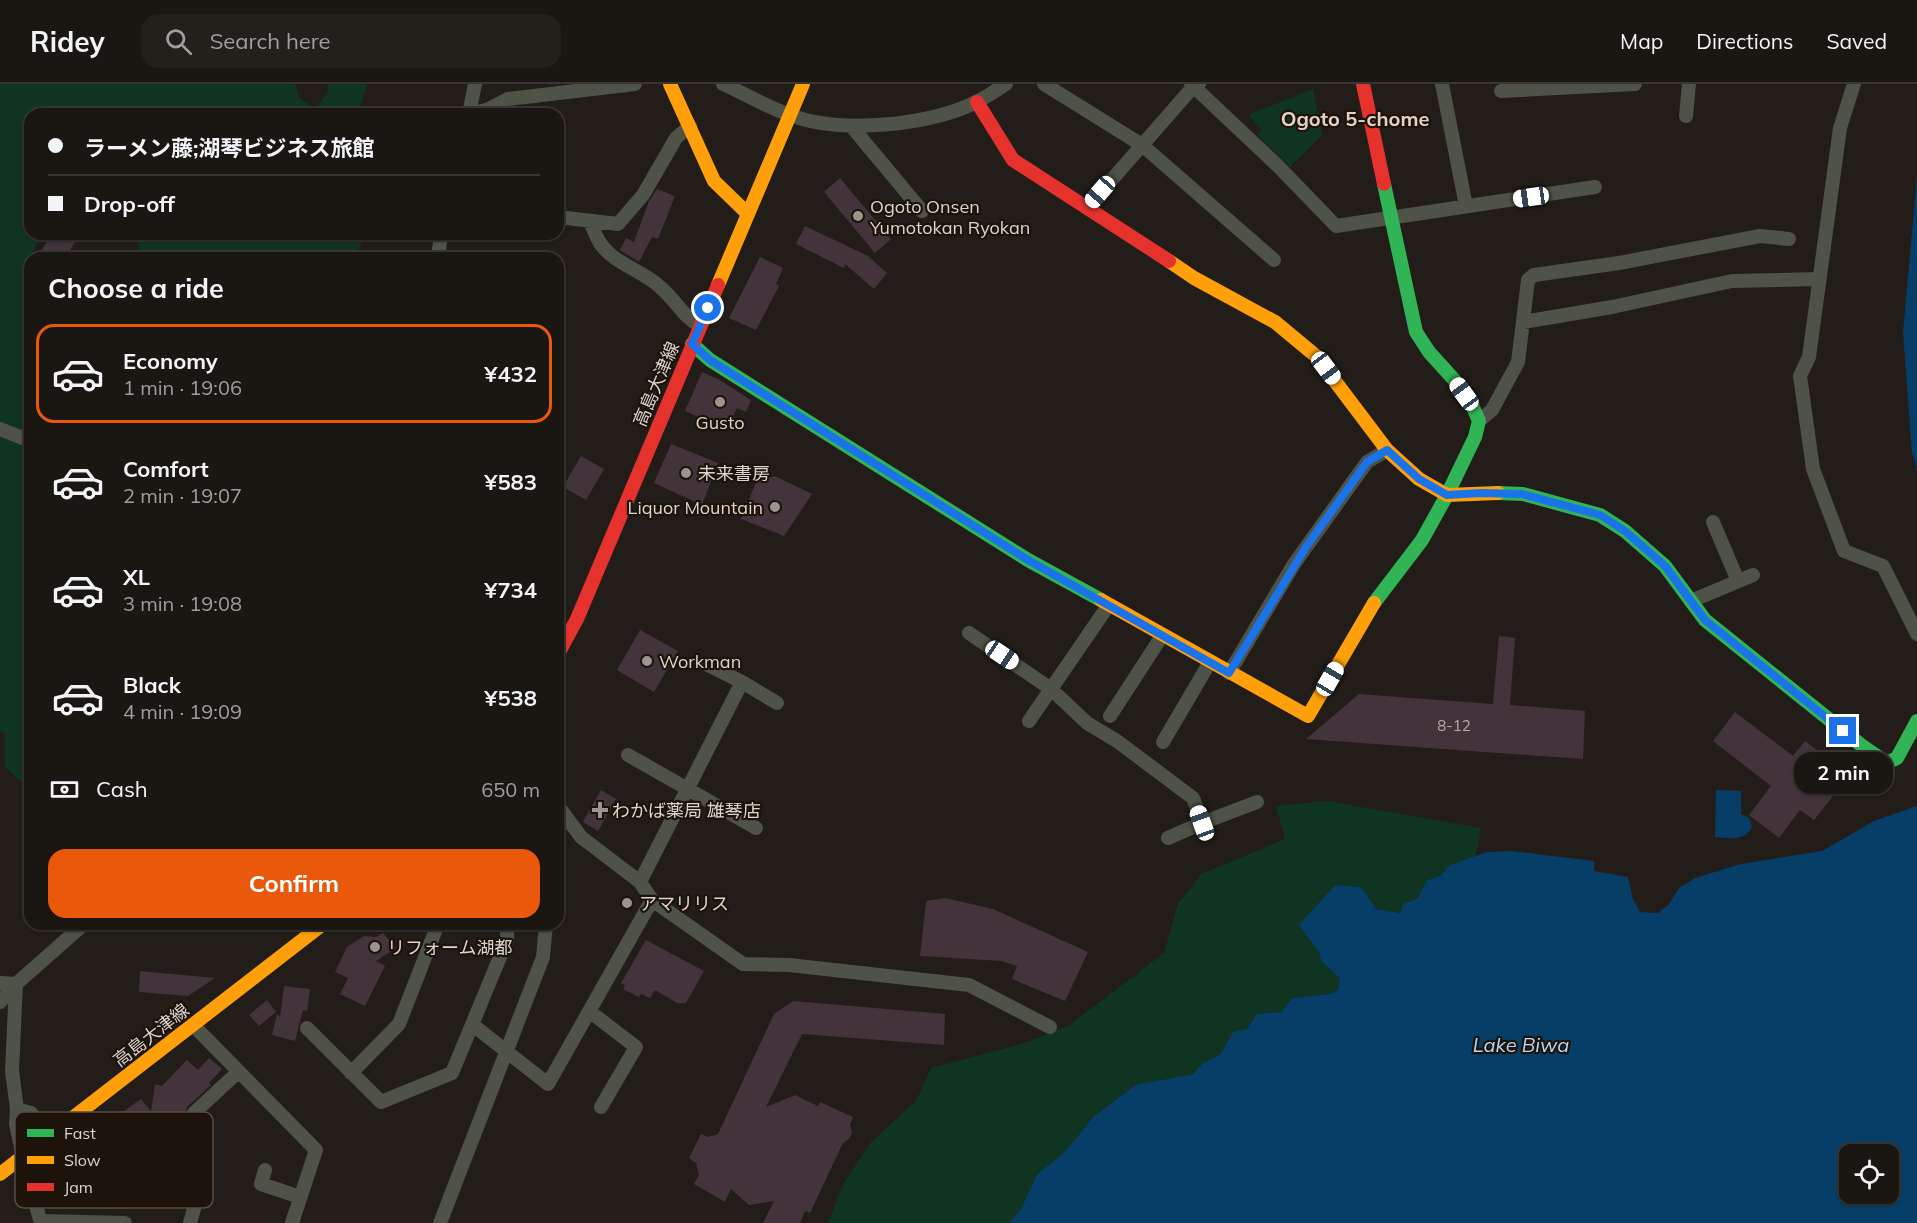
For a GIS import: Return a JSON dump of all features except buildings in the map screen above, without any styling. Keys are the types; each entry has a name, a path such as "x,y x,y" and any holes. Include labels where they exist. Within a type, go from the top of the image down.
{"street":[{"path":"471,108 475,84"},
{"path":"491,108 508,99 635,84"},
{"path":"723,84 789,115 814,122 852,127 891,124 939,115 977,102 1006,84"},
{"path":"1044,84 1142,145 1274,260"},
{"path":"1364,84 1416,332 1472,405 1479,421"},
{"path":"1442,84 1466,206"},
{"path":"1501,91 1635,84"},
{"path":"1686,116 1689,84"},
{"path":"1854,84 1840,128 1809,357 1800,376 1813,469 1844,551 1883,566 1917,634"},
{"path":"675,85 714,181 748,214"},
{"path":"1087,208 1195,85 1336,226 1595,187"},
{"name":"高島大津線","path":"564,643 577,620 801,88"},
{"path":"977,102 1013,160 1194,278 1275,322 1316,356 1387,450 1419,479 1447,495 1522,494 1600,515 1625,531 1665,566 1705,620 1887,763 1897,758 1917,721"},
{"path":"564,217 618,224 643,195 676,138 690,126"},
{"path":"852,127 922,211"},
{"path":"590,222 599,242 612,257 659,285 688,319 700,326"},
{"path":"692,344 710,360 1018,554 1308,716 1373,604 1422,540 1475,437 1479,421 1492,410 1518,362 1528,280 1534,275 1619,263 1760,236 1789,239"},
{"path":"1523,322 1732,281 1819,279"},
{"path":"0,429 24,439"},
{"path":"1229,673 1294,564 1367,462 1387,450"},
{"path":"1713,522 1738,581"},
{"path":"1691,601 1753,574"},
{"path":"1029,721 1108,606"},
{"path":"969,633 1051,689 1087,723 1117,741 1193,798 1202,823"},
{"path":"1110,716 1162,636"},
{"path":"1163,742 1210,662"},
{"path":"706,664 777,703"},
{"path":"640,882 742,682"},
{"path":"628,755 756,828"},
{"path":"1168,838 1257,802"},
{"path":"564,814 581,837 640,882 652,900 742,964 789,965 969,986 1050,1027"},
{"path":"473,1025 548,1084 652,900"},
{"path":"0,1002 16,984 77,930"},
{"name":"高島大津線","path":"81,1112 316,930"},
{"path":"351,1072 399,1024 436,930"},
{"path":"307,1028 381,1102 452,1072 507,940 507,930"},
{"path":"440,1223 543,957 545,930"},
{"path":"0,983 16,984"},
{"path":"16,984 12,1071 17,1112"},
{"path":"589,1011 636,1047 601,1107"},
{"path":"193,1024 316,1150 292,1223"},
{"path":"195,1112 238,1072"},
{"path":"17,1109 28,1112"},
{"name":"高島大津線","path":"0,1174 15,1163"},
{"path":"265,1170 261,1184 300,1197"},
{"path":"190,1223 194,1208"},
{"path":"42,1222 125,1223"}],"green space":[{"path":"0,84 295,84 299,97 314,108 24,108 24,240 39,240 32,252 24,252 24,784 5,767 5,733 0,732"},
{"path":"328,84 367,84 360,108 316,108 327,93"},
{"path":"1313,89 1322,135 1290,167 1257,134 1262,130 1248,115"},
{"path":"138,240 363,240 357,252 139,251"},
{"path":"1327,801 1481,828 1476,856 1450,865 1440,876 1427,880 1418,898 1403,904 1400,913 1376,909 1299,925 1319,952 1321,961 1340,978 1338,989 1330,994 1292,998 1281,1012 1257,1014 1247,1029 1233,1032 1220,1055 1203,1063 1193,1074 1135,1085 1093,1117 1064,1153 1037,1174 1021,1209 1009,1223 828,1223 843,1184 871,1142 916,1101 931,1068 1021,1044 1068,1026 1164,953 1178,904 1201,874 1285,839 1276,806"}],"water":[{"path":"1917,177 1917,467 1912,453 1903,332"},
{"path":"1716,790 1741,791 1741,814 1749,818 1752,827 1745,835 1736,838 1715,837"},
{"name":"Lake Biwa","path":"1917,806 1917,1223 1009,1223 1021,1209 1037,1174 1064,1153 1093,1117 1135,1085 1193,1074 1203,1063 1220,1055 1233,1032 1247,1029 1257,1014 1281,1012 1292,998 1330,994 1338,989 1340,978 1321,961 1319,952 1299,925 1335,885 1361,887 1376,909 1400,913 1403,904 1418,898 1427,880 1440,876 1450,865 1487,852 1511,851 1594,861 1594,871 1628,877 1633,899 1640,912 1658,913 1669,904 1679,888 1695,878 1741,864 1822,851 1874,821"}],"traffic: fast":[{"path":"1374,603 1422,540 1475,437 1479,421 1472,405 1457,383 1429,352 1416,332 1384,184"},
{"path":"692,344 710,360 1028,560 1101,600"},
{"path":"1498,493 1523,494 1600,515 1625,531 1665,566 1705,620 1861,745 1887,763 1897,758 1917,721"}],"traffic: slow":[{"path":"670,84 714,181 748,214"},
{"path":"718,285 803,84"},
{"path":"1169,261 1194,278 1275,322 1316,356 1387,450 1419,479 1447,495 1498,493"},
{"path":"1101,600 1308,716 1374,603"},
{"path":"80,1112 315,930"},
{"path":"0,1174 15,1162"}],"traffic: jam":[{"path":"1363,84 1384,184"},
{"path":"977,102 1013,160 1169,261"},
{"path":"564,643 577,619 718,285"}],"place":[{"name":"Ogoto Onsen Yumotokan Ryokan","path":"858,216"},
{"name":"Gusto","path":"720,402"},
{"name":"未来書房","path":"686,473"},
{"name":"Liquor Mountain","path":"775,507"},
{"name":"Workman","path":"647,661"},
{"name":"わかば薬局 雄琴店","path":"600,810"},
{"name":"アマリリス","path":"627,903"},
{"name":"リフォーム湖都","path":"375,947"}],"district":[{"name":"Ogoto 5-chome","path":"1355,118"}],"route":[{"path":"708,308 692,344 710,360 1028,560 1229,673 1306,547 1367,462 1387,450 1419,479 1447,495 1522,494 1600,515 1625,531 1665,566 1705,620 1843,731"}]}
